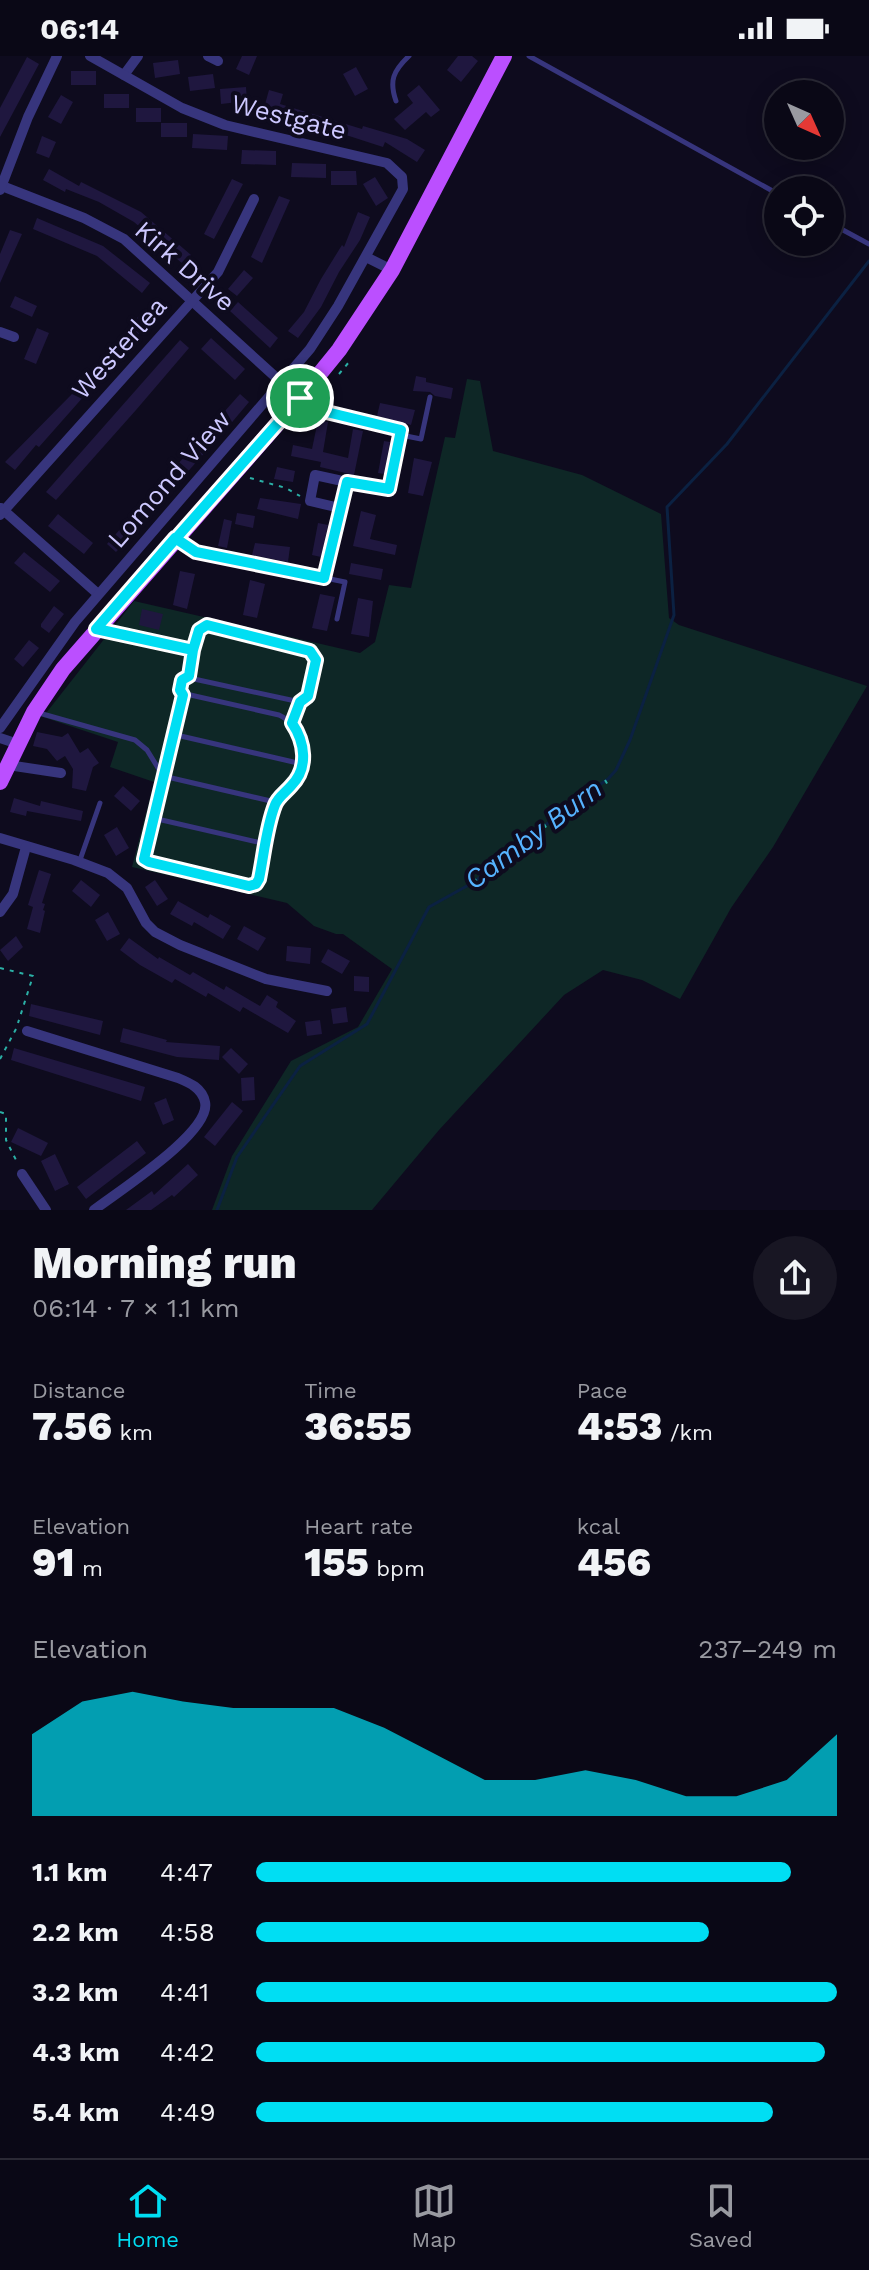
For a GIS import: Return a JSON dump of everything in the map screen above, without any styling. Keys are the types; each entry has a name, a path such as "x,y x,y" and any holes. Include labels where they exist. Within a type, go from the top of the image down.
{"main road":[{"path":"0,782 34,712 63,669 339,350 392,270 499,59"}],"street":[{"path":"1,189 28,117 57,56"},
{"name":"Westgate","path":"90,56 182,108 225,125 387,163 402,177 403,189 387,220"},
{"path":"124,75 138,56"},
{"name":"Kirk Drive","path":"1,189 84,218 124,239 281,382"},
{"name":"Westerlea","path":"1,511 218,272 254,199"},
{"name":"Lomond View","path":"0,728 65,635 98,594 310,349 387,220"},
{"path":"366,257 392,270"},
{"path":"0,332 14,337"},
{"path":"300,398 310,408 401,430 389,489 315,475 310,501 340,508"},
{"path":"175,538 196,552 324,578 347,482"},
{"path":"1,511 98,594"},
{"path":"0,738 18,744"},
{"path":"8,765 61,773"},
{"path":"0,838 79,861 108,873 127,888 146,923 155,932 266,979 327,991"},
{"path":"0,912 13,894 26,847"},
{"path":"27,1031 178,1078 196,1087 205,1102 204,1117 193,1131 166,1156 94,1210"},
{"path":"22,1174 46,1210"}],"lane":[{"path":"396,101 391,86 393,74 409,56"},
{"path":"529,56 764,186"},
{"path":"844,231 869,244"},
{"path":"400,434 421,439 430,397"},
{"path":"324,578 345,582 337,619"},
{"path":"292,723 300,702 308,696 316,660 310,651 207,625 199,630 188,671 191,678 300,702"},
{"path":"96,629 193,650"},
{"path":"186,694 279,715 292,723 302,745 302,764 297,779 275,802 256,884 249,886 146,861 144,856 180,699 186,694"},
{"path":"34,712 135,740 147,750 163,776 275,802"},
{"path":"172,734 302,764"},
{"path":"79,861 100,803"},
{"path":"153,818 266,844"}],"path":[{"path":"249,478 286,488 310,501"},
{"path":"605,780 608,785"},
{"path":"544,824 547,829"},
{"path":"0,968 33,976 17,1028 0,1059"},
{"path":"0,1112 6,1114 6,1140 22,1174"}],"green space":[{"path":"467,379 480,381 493,451 582,475 661,514 669,618 679,625 867,686 773,847 731,908 680,999 642,980 603,970 564,995 439,1130 372,1210 212,1210 232,1156 291,1061 358,1027 392,969 343,934 314,926 287,903 132,867 154,782 110,767 118,742 43,717 134,601 360,653 375,642 389,585 411,588 445,437 455,438"}],"building":[{"path":"242,56 257,56 249,75 236,69"},
{"path":"458,56 472,56 478,61 461,82 447,70"},
{"path":"27,57 39,64 0,137 0,108"},
{"path":"178,60 180,74 155,78 153,63"},
{"path":"356,67 368,89 355,96 343,74"},
{"path":"71,71 96,71 96,85 71,85"},
{"path":"213,74 215,88 190,91 188,77"},
{"path":"419,85 440,110 431,117 426,112 405,130 394,119 413,103 407,95"},
{"path":"246,87 247,101 221,104 220,89"},
{"path":"269,90 283,94 280,104 407,139 425,150 417,162 385,142 383,147 346,135 345,139 262,115"},
{"path":"104,94 129,94 129,108 104,108"},
{"path":"61,95 73,102 61,124 48,117"},
{"path":"136,108 161,108 161,122 136,122"},
{"path":"161,123 187,123 187,137 161,137"},
{"path":"193,134 228,136 227,150 192,148"},
{"path":"42,136 56,142 49,158 36,153"},
{"path":"242,150 276,151 276,165 241,164"},
{"path":"292,163 326,164 326,178 291,177"},
{"path":"49,169 79,186 81,182 141,212 191,255 183,264 134,222 99,202 66,189 65,192 43,180"},
{"path":"331,171 356,171 357,185 331,185"},
{"path":"375,177 388,198 376,206 363,184"},
{"path":"232,179 243,184 214,239 204,234"},
{"path":"279,196 290,200 262,263 251,257"},
{"path":"358,212 370,217 360,240 321,307 298,338 288,331 304,312 342,245 344,247"},
{"path":"37,218 103,246 150,283 142,293 97,256 33,229"},
{"path":"10,230 22,234 0,283 0,254"},
{"path":"244,270 253,278 237,296 228,289"},
{"path":"15,296 37,306 32,317 10,307"},
{"path":"238,302 278,338 270,348 230,311"},
{"path":"144,310 153,318 39,447 36,445 15,470 5,462 72,394"},
{"path":"37,328 49,333 36,364 24,359"},
{"path":"211,338 245,369 235,380 201,349"},
{"path":"180,340 189,348 136,410 56,500 46,492"},
{"path":"416,376 426,378 426,382 453,388 451,399 430,392 413,391"},
{"path":"240,394 249,402 116,552 107,544"},
{"path":"380,403 415,410 411,425 377,416"},
{"path":"318,420 328,422 323,452 348,458 353,429 363,431 354,475 320,467 321,462 291,456 293,445 312,449"},
{"path":"384,441 390,442 384,474 378,473"},
{"path":"414,458 432,462 423,496 408,493"},
{"path":"277,467 295,471 293,482 274,479"},
{"path":"260,498 301,504 298,519 257,509"},
{"path":"361,511 376,515 370,539 397,545 395,555 353,546"},
{"path":"237,513 255,516 253,528 235,524"},
{"path":"58,514 93,543 84,554 48,526"},
{"path":"224,519 232,521 227,548 218,546"},
{"path":"318,523 328,525 321,557 312,555"},
{"path":"255,543 290,547 288,562 252,555"},
{"path":"24,552 60,581 50,592 14,563"},
{"path":"351,563 383,569 381,580 349,574"},
{"path":"180,571 195,574 187,609 173,605"},
{"path":"250,580 265,584 257,618 243,615"},
{"path":"320,594 335,597 327,631 312,628"},
{"path":"358,598 373,601 369,637 351,634"},
{"path":"54,606 64,614 49,633 41,624"},
{"path":"142,609 163,614 159,630 139,625"},
{"path":"29,640 39,648 23,667 14,659"},
{"path":"37,732 62,737 68,733 80,753 88,748 99,763 93,767 86,791 72,788 73,769 65,756 57,761 47,749 33,746"},
{"path":"123,786 140,801 131,811 114,796"},
{"path":"14,798 40,806 41,801 83,811 81,821 27,811 26,816 10,812"},
{"path":"117,827 129,848 116,856 104,835"},
{"path":"39,870 51,874 42,903 45,904 45,911 40,933 27,929 33,907 28,905"},
{"path":"81,880 100,895 91,907 72,891"},
{"path":"155,880 168,899 157,906 145,887"},
{"path":"178,901 208,918 210,914 231,926 223,939 194,922 192,926 170,914"},
{"path":"108,912 120,934 107,941 95,920"},
{"path":"244,926 266,938 258,951 237,939"},
{"path":"16,936 23,947 8,961 0,950"},
{"path":"129,938 158,959 190,975 193,972 224,990 226,986 260,1006 267,995 278,1002 276,1007 296,1021 288,1033 243,1007 240,1012 208,993 206,997 175,979 172,983 120,950"},
{"path":"287,946 311,948 310,964 286,961"},
{"path":"328,949 350,961 342,974 321,962"},
{"path":"354,976 369,977 369,992 354,991"},
{"path":"31,1004 103,1021 100,1035 29,1016"},
{"path":"346,1007 348,1022 333,1024 331,1009"},
{"path":"320,1020 322,1034 307,1036 305,1022"},
{"path":"123,1028 166,1042 220,1046 219,1060 177,1057 120,1042"},
{"path":"14,1048 145,1087 141,1101 11,1060"},
{"path":"231,1048 248,1064 239,1074 222,1057"},
{"path":"254,1077 255,1100 242,1101 241,1078"},
{"path":"166,1098 174,1120 163,1125 154,1103"},
{"path":"232,1102 243,1111 215,1146 204,1137"},
{"path":"18,1128 48,1143 41,1156 11,1142"},
{"path":"137,1141 146,1153 86,1199 77,1187"},
{"path":"55,1154 69,1184 55,1191 41,1161"},
{"path":"188,1164 198,1175 174,1197 172,1195 151,1210 126,1210 152,1191 154,1195"}],"waterway":[{"name":"Camby Burn","path":"217,1210 237,1157 300,1066 367,1024 429,907 474,882 616,770 630,740 674,615 667,507 727,444 869,261"}],"route":[{"path":"300,398 175,538 96,629 193,650 189,676 182,680 180,690 183,695 144,859 249,886 259,879 275,802 294,784 300,773 303,752 292,723 300,702 308,696 316,657 310,651 207,625 199,630 193,650 106,631 96,629 115,608 175,538 196,552 324,578 347,482 389,489 401,430 310,408 300,398"}]}
